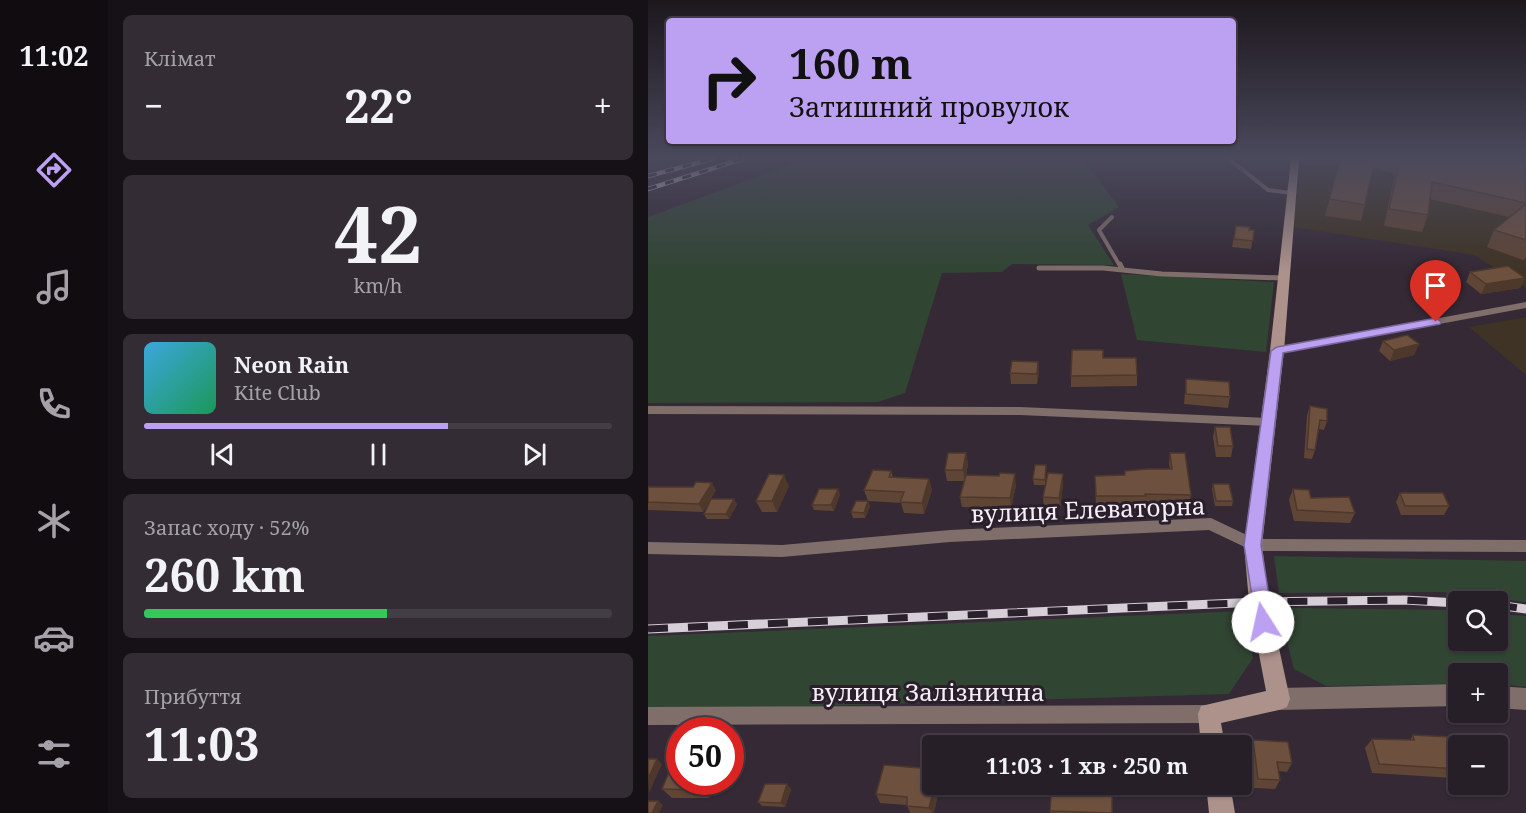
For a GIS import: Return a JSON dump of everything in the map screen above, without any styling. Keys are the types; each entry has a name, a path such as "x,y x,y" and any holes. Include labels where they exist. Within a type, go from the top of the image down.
{"main road":[{"path":"1212,735 1209,714 1279,699 1259,602 1253,545 1277,351 1292,197"},
{"path":"1220,795 1222,813"}],"street":[{"path":"1277,351 1526,305"},
{"path":"648,410 1020,411 1268,422"},
{"name":"вулиця Елеваторна","path":"648,548 782,551 950,536 1211,524 1253,545 1526,546"},
{"path":"1279,699 1448,695"},
{"path":"1508,698 1526,699"},
{"name":"вулиця Залізнична","path":"648,716 1209,714"}],"lane":[{"path":"1112,217 1099,230 1123,270"},
{"path":"1039,268 1283,278"}],"shaded area":[{"path":"1297,197 1526,197 1526,288 1474,255 1293,227"},
{"path":"1526,317 1526,375 1469,327"}],"green space":[{"path":"703,197 1111,197 1119,207 1088,225 1114,265 1012,264 1002,272 942,273 905,393 878,402 648,403 648,217"},
{"path":"1121,274 1274,282 1266,352 1137,340"},
{"path":"1274,556 1526,561 1526,602 1508,600 1508,591 1279,593"},
{"path":"1279,609 1448,610 1448,651 1508,651 1508,615 1526,616 1526,687 1508,685 1508,663 1448,663 1448,684 1326,686 1294,669"},
{"path":"1243,611 1253,658 1229,694 648,711 648,636"}],"building":[{"path":"1330,197 1367,197 1365,205 1329,199"},
{"path":"1392,197 1430,197 1428,215 1389,209"},
{"path":"1499,197 1526,197 1526,203"},
{"path":"1526,204 1526,240 1494,230"},
{"path":"1236,226 1250,227 1249,230 1254,230 1253,241 1234,239"},
{"path":"1508,266 1525,278 1486,284 1470,272"},
{"path":"1407,335 1419,344 1394,350 1383,341"},
{"path":"1072,350 1103,350 1103,358 1136,358 1137,375 1071,376"},
{"path":"1012,361 1038,362 1037,374 1010,373"},
{"path":"1186,379 1229,382 1230,397 1186,394"},
{"path":"1310,406 1327,409 1327,421 1320,420 1315,450 1307,449"},
{"path":"1215,427 1230,427 1233,446 1218,446"},
{"path":"948,453 966,453 963,470 945,470"},
{"path":"1170,453 1185,453 1191,495 1096,496 1095,476 1125,475 1125,471 1172,469"},
{"path":"1035,465 1046,465 1045,480 1033,479"},
{"path":"873,470 891,471 889,477 929,479 922,503 900,502 904,492 864,490"},
{"path":"1000,473 1015,474 1010,498 960,497 966,475 999,476"},
{"path":"1048,473 1063,474 1059,498 1043,497"},
{"path":"769,474 784,475 772,501 756,501"},
{"path":"696,482 712,483 699,504 648,502 648,487 693,487"},
{"path":"1213,484 1229,484 1233,501 1216,501"},
{"path":"819,489 838,489 831,505 812,505"},
{"path":"1293,489 1309,490 1311,498 1349,497 1355,513 1297,510"},
{"path":"1400,493 1443,493 1449,506 1405,506"},
{"path":"711,499 734,499 726,514 704,514"},
{"path":"856,501 868,501 864,513 851,512"},
{"path":"1413,735 1448,737 1448,768 1379,764 1372,739 1414,740"},
{"path":"1253,740 1288,742 1292,763 1277,762 1280,780 1258,779"},
{"path":"648,759 657,759 648,779"},
{"path":"884,765 922,768 922,795 932,795 929,808 907,806 907,797 876,794"},
{"path":"765,784 787,784 781,803 758,802"},
{"path":"1051,795 1112,795 1112,813 1050,811"},
{"path":"648,801 658,801 652,813 648,813"}],"railway":[{"path":"648,629 1259,602 1405,600 1448,602"},
{"path":"1508,607 1526,609"}],"route":[{"path":"1263,622 1253,545 1277,351 1436,322"}]}
